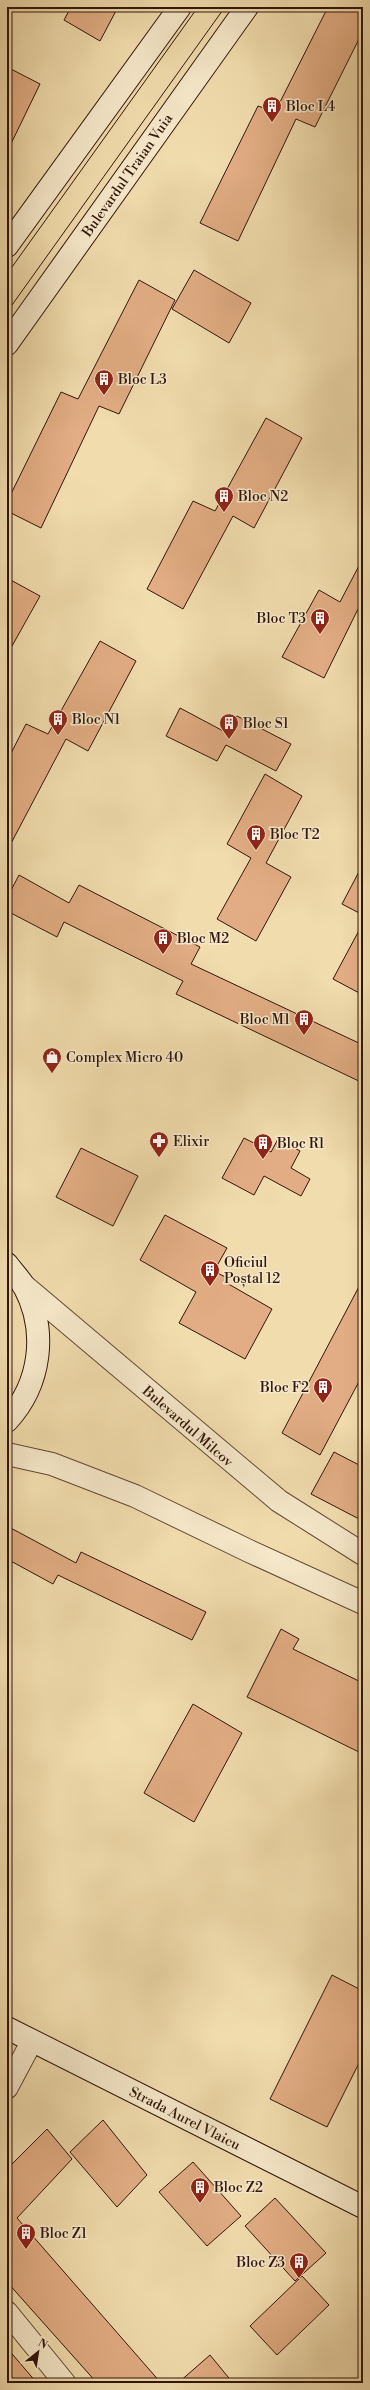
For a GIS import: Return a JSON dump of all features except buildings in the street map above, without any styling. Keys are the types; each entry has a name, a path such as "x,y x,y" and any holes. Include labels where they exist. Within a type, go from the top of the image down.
{"main road":[{"path":"7,246 180,7"},
{"name":"Bulevardul Traian Vuia","path":"7,344 247,7"},
{"path":"7,1264 23,1285 34,1309 39,1335 37,1362 30,1387 17,1410 7,1421"},
{"name":"Bulevardul Milcov","path":"23,1285 278,1501 363,1554"},
{"path":"7,1454 52,1464 135,1496 249,1551 363,1602"},
{"name":"Strada Aurel Vlaicu","path":"7,2028 363,2207"}],"street":[{"path":"7,2088 32,2041"},
{"path":"7,2312 65,2383"}],"tram line":[{"path":"7,274 198,7"},
{"path":"7,312 225,7"},
{"path":"7,1324 7,1355"}],"place":[{"name":"Bloc L4","path":"272,123"},
{"name":"Bloc L3","path":"104,396"},
{"name":"Bloc N2","path":"224,513"},
{"name":"Bloc T3","path":"320,635"},
{"name":"Bloc N1","path":"58,736"},
{"name":"Bloc S1","path":"229,740"},
{"name":"Bloc T2","path":"256,851"},
{"name":"Bloc M2","path":"163,955"},
{"name":"Bloc M1","path":"304,1036"},
{"name":"Complex Micro 40","path":"52,1074"},
{"name":"Elixir","path":"159,1158"},
{"name":"Bloc R1","path":"263,1160"},
{"name":"Oficiul Poștal 12","path":"210,1287"},
{"name":"Bloc F2","path":"323,1404"},
{"name":"Bloc Z2","path":"200,2204"},
{"name":"Bloc Z1","path":"26,2250"},
{"name":"Bloc Z3","path":"299,2279"}]}
